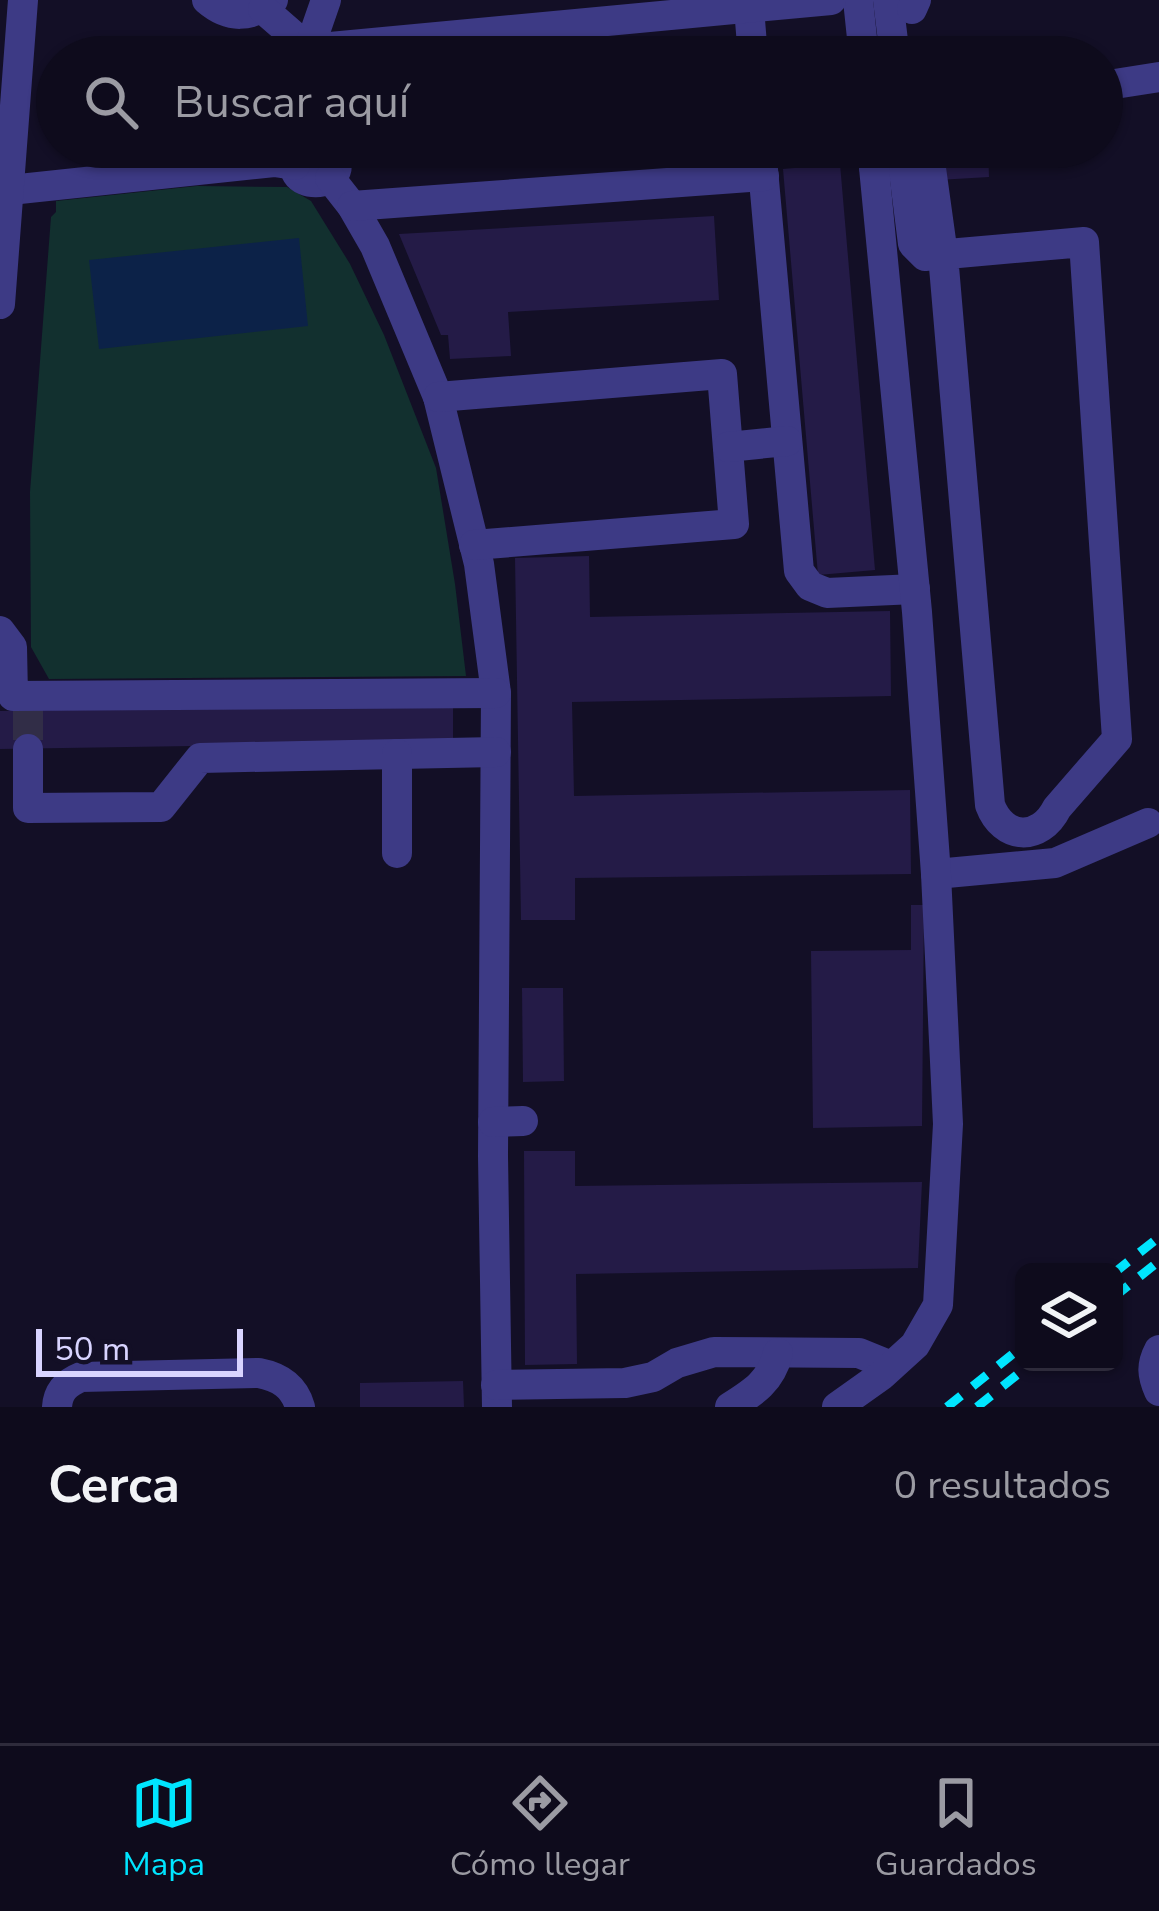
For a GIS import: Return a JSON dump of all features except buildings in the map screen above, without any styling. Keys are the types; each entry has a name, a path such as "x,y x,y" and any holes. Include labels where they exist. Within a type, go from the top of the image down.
{"street":[{"path":"0,304 23,0"},
{"path":"207,0 236,15 268,4 295,36"},
{"path":"314,36 326,0"},
{"path":"446,36 680,7 831,0"},
{"path":"858,0 862,36"},
{"path":"899,36 905,3"},
{"path":"757,36 763,4"},
{"path":"1123,83 1159,77"},
{"path":"10,190 217,168"},
{"path":"298,168 298,174 313,184 325,168"},
{"path":"332,168 375,246 438,398 474,545 496,693 508,956 508,1122 497,1396 625,1384 713,1352 859,1353 891,1366"},
{"path":"352,206 698,168"},
{"path":"763,168 797,562 803,579 827,592 915,589"},
{"path":"837,1407 915,1345 938,1305 934,1154 948,1124 928,886 915,589 874,168"},
{"path":"905,180 916,249 925,256 944,255 1084,242 1117,739 1044,826 1022,833 1001,824 990,805 944,255 931,168"},
{"path":"438,398 722,374 734,524 474,545"},
{"path":"728,447 787,441"},
{"path":"0,631 12,647 13,696 28,703 496,693"},
{"path":"19,760 28,808 161,807 200,758 496,752"},
{"path":"397,754 397,853"},
{"path":"928,886 1055,863 1148,823"},
{"path":"1022,833 1025,866"},
{"path":"1159,1350 1152,1368 1159,1391"},
{"path":"730,1407 764,1383 778,1352"},
{"path":"57,1407 64,1387 81,1377 259,1373 283,1381 300,1407"}],"green space":[{"path":"197,186 287,187 311,201 350,264 384,335 436,468 466,676 49,679 31,647 30,492 56,201"}],"water":[{"path":"299,238 308,326 99,349 89,260"}],"tunnel":[{"path":"28,710 28,749"}],"railway":[{"path":"1123,1266 1159,1237"},
{"path":"1123,1290 1159,1261"},
{"path":"947,1407 1015,1352"},
{"path":"977,1407 1022,1371"}]}
